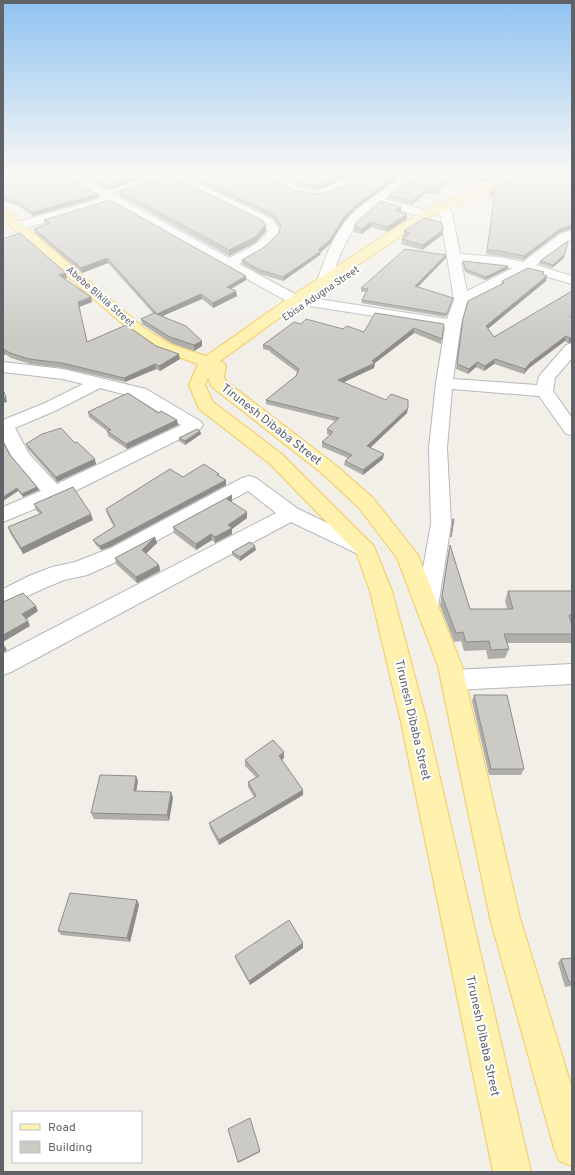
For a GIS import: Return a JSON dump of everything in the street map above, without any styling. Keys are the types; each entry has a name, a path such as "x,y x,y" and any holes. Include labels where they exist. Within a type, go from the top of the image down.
{"main road":[{"name":"Abebe Bikila Street","path":"22,230 138,331 164,347 217,360"},
{"name":"Ebisa Adugna Street","path":"301,301 324,281 402,230"},
{"name":"Ebisa Adugna Street","path":"217,360 301,301 413,230"},
{"name":"Tirunesh Dibaba Street","path":"217,360 197,386 205,405 276,459 365,549 381,591 414,722 512,1172"},
{"name":"Tirunesh Dibaba Street","path":"217,360 216,377 218,383 331,472 366,502 407,555 450,666 505,918 572,1148"}],"street":[{"path":"171,230 228,264 301,301 453,324"},
{"path":"228,264 255,250 272,237 273,230"},
{"path":"324,281 335,250 347,230"},
{"path":"427,607 441,524 438,448 444,383 453,324 461,300 455,258 449,230"},
{"path":"461,300 526,266 565,237 572,234"},
{"path":"455,258 502,261 526,266 549,275 572,280"},
{"path":"570,424 545,391 547,377 572,348"},
{"path":"3,367 63,374 140,393 194,425 54,493 3,514"},
{"path":"54,493 21,458 4,426 23,420 55,406 97,383"},
{"path":"444,383 545,391"},
{"path":"3,599 60,573 79,569 118,553 249,482 291,514 365,549"},
{"path":"3,665 291,514"},
{"path":"453,680 572,674"}],"building":[{"path":"35,230 163,230 246,276 227,287 236,291 213,303 201,294 157,314 107,258 81,268"},
{"path":"191,230 262,230 255,237 229,250"},
{"path":"280,230 336,230 330,240 318,250 321,251 283,277 260,270 242,260 263,248 278,234"},
{"path":"443,230 423,245 402,239 410,233 404,231"},
{"path":"490,230 559,230 524,256 501,251 487,250"},
{"path":"20,233 66,273 59,275 91,297 78,302 87,342 126,325 156,346 179,354 159,366 155,364 124,378 62,363 29,359 10,353 3,349 3,239"},
{"path":"568,241 565,254 553,265 540,261"},
{"path":"405,249 446,255 415,286 453,298 447,314 362,300 368,289 361,288"},
{"path":"463,261 508,266 486,277 465,269"},
{"path":"528,268 544,272 542,274 547,276 486,326 494,337 572,291 572,316 570,317 572,317 572,337 570,338 566,336 530,363 525,369 495,359 485,366 477,362 469,369 457,364 463,319 468,301 504,283 502,281"},
{"path":"154,313 186,326 202,341 194,345 170,337 141,319"},
{"path":"375,313 444,324 442,339 414,328 372,361 375,363 338,380 386,400 391,394 408,400 408,408 367,446 384,454 363,470 345,461 352,455 322,442 333,432 327,429 339,418 266,400 296,376 299,369 271,347 263,345 294,322 301,324 306,319 343,329 347,326 364,332"},
{"path":"3,389 6,398 3,398"},
{"path":"128,393 158,413 161,411 177,420 126,444 107,431 111,430 88,412"},
{"path":"61,428 75,443 77,442 95,459 56,477 26,444 42,434"},
{"path":"197,429 200,431 185,441 179,438"},
{"path":"3,442 10,455 37,487 22,494 17,488 3,497"},
{"path":"204,464 219,474 217,475 226,480 109,542 100,546 93,540 115,526 106,509 170,469 183,477"},
{"path":"73,487 91,514 21,548 8,527 42,513 34,504"},
{"path":"232,495 227,499 247,512 228,525 232,528 215,537 211,534 196,544 173,527"},
{"path":"155,537 142,550 159,565 136,577 115,558"},
{"path":"250,542 255,546 240,557 232,552"},
{"path":"450,545 470,609 513,609 508,591 572,591 572,615 569,615 572,626 572,634 504,634 509,649 491,650 489,641 466,642 463,632 456,633 442,596"},
{"path":"23,593 36,606 22,614 28,621 3,635 3,602"},
{"path":"474,695 507,695 524,769 491,769"},
{"path":"273,740 284,752 279,756 303,790 219,840 209,823 256,796 248,782 259,776 245,760"},
{"path":"100,775 136,776 134,791 171,792 167,815 91,813"},
{"path":"70,893 137,900 127,938 58,931"},
{"path":"289,920 303,943 249,981 235,956"},
{"path":"572,958 572,982 569,982 561,959"},
{"path":"250,1118 260,1151 238,1162 228,1129"}]}
